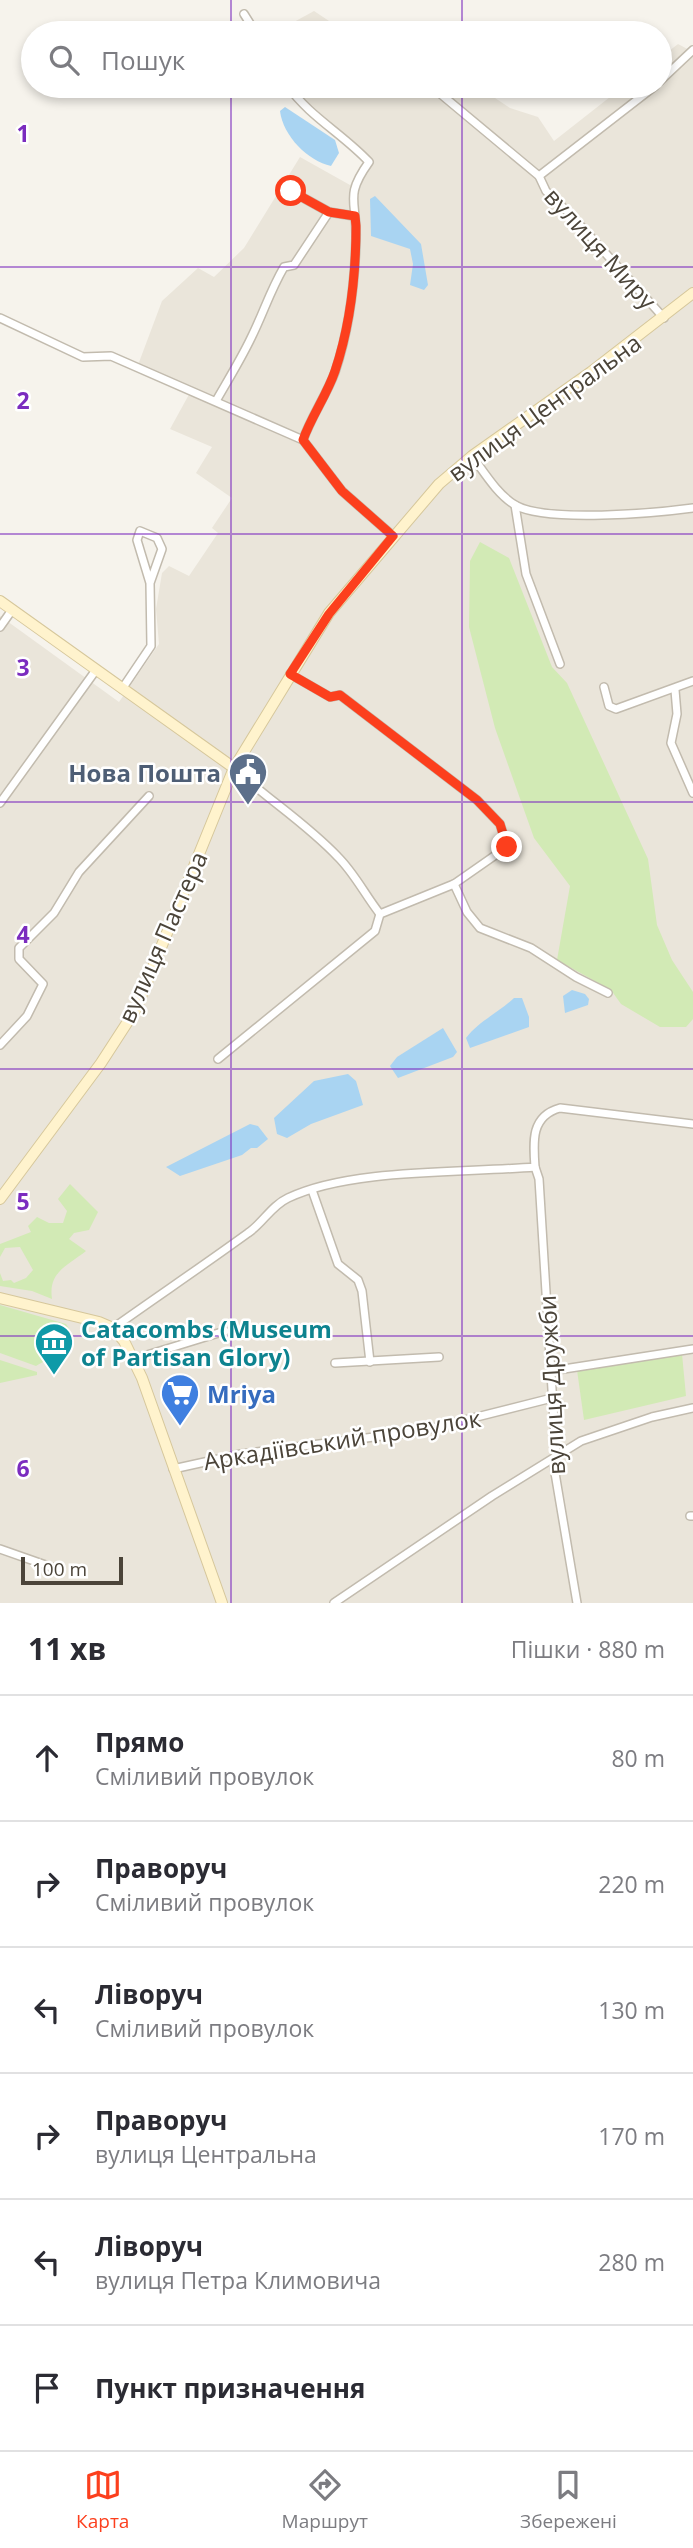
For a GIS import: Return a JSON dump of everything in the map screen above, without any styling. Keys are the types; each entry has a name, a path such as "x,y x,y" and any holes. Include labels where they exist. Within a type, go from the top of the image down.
{"street":[{"path":"244,13 249,21"},
{"path":"672,70 693,50"},
{"path":"299,98 369,162 355,182 352,196 356,242 350,301 341,347 334,373 303,440"},
{"name":"вулиця Миру","path":"445,98 539,176 546,191 664,318"},
{"name":"вулиця Миру","path":"539,176 640,98"},
{"path":"291,191 329,212 355,216"},
{"path":"216,401 250,340 266,298 284,267 294,265 329,212"},
{"name":"вулиця Центральна","path":"234,768 329,614 439,484 472,456 664,318 693,293"},
{"path":"0,318 83,357 111,356 303,440 342,491 393,536"},
{"path":"472,456 500,493 515,505 538,510 603,516 693,508"},
{"path":"515,505 526,574 560,664"},
{"path":"122,689 151,646 150,583 136,540 137,535 145,531 158,538 162,549 150,583"},
{"path":"0,601 234,768 299,820 361,883 380,914 375,931 218,1059"},
{"path":"0,626 12,610"},
{"path":"0,803 96,670"},
{"path":"290,674 330,697 340,695 477,800 500,824 507,842 505,851 454,884 380,914"},
{"path":"604,687 609,706 616,709 675,690 693,681"},
{"path":"675,690 677,715 671,743 693,793"},
{"name":"вулиця Пастера","path":"0,1199 101,1063 136,1009 234,768"},
{"path":"0,1045 27,1016 43,984 19,959 19,948 54,913 79,872 149,796"},
{"path":"454,884 467,912 480,928 531,948 576,977 608,993"},
{"name":"вулиця Дружби","path":"577,1603 554,1468 556,1454 539,1179 535,1167 533,1137 547,1113 560,1108 693,1124"},
{"path":"113,1328 250,1232 279,1203 312,1190 392,1176 535,1167"},
{"path":"312,1190 338,1264 358,1280 362,1291 370,1362"},
{"path":"0,1298 113,1328 134,1359 222,1603"},
{"path":"134,1359 225,1331"},
{"path":"551,1371 693,1349"},
{"path":"335,1363 439,1357"},
{"name":"Аркадіївський провулок","path":"173,1469 241,1454 421,1431 552,1398"},
{"path":"334,1603 556,1454 581,1441 652,1417 693,1408"},
{"path":"0,1549 57,1569"}],"shaded area":[{"path":"314,11 329,21 296,21"},
{"path":"678,44 693,52 693,1603 0,1603 0,616 119,702 159,644 156,609 162,573 169,566 189,576 218,533 212,528 232,498 196,473 212,447 170,429 192,389 138,365 162,301 198,268 214,277 244,248 300,157 350,185 369,158 304,98 495,98 510,108 538,117 554,141 609,98 672,98 672,49"}],"green space":[{"path":"480,542 509,558 552,667 567,683 648,859 657,925 672,960 693,992 693,1019 686,1027 660,1027 621,1004 611,990 557,960 570,886 534,838 495,728 469,627 470,561"},
{"path":"70,1184 98,1212 89,1230 74,1233 69,1239 86,1251 60,1270 53,1282 52,1299 32,1291 0,1286 0,1273 3,1281 11,1280 14,1283 26,1278 33,1270 20,1247 5,1248 0,1257 0,1244 31,1232 28,1226 37,1217 49,1223 63,1223 67,1211 58,1199"},
{"path":"0,1305 66,1324 70,1331 67,1344 63,1350 36,1366 0,1353"},
{"path":"682,1354 686,1396 584,1420 577,1370"},
{"path":"0,1360 37,1372 37,1375 0,1383"}],"water":[{"path":"285,107 335,140 339,153 331,166 314,159 291,138 280,111"},
{"path":"375,196 421,244 428,285 424,290 410,285 413,264 410,249 371,236 370,199"},
{"path":"572,990 585,994 589,999 588,1005 565,1013 563,996"},
{"path":"514,998 522,998 529,1017 529,1027 470,1048 466,1038 471,1032"},
{"path":"443,1028 457,1052 453,1057 398,1078 390,1066 397,1057"},
{"path":"348,1074 356,1081 363,1105 311,1124 287,1138 277,1134 274,1118 314,1081"},
{"path":"250,1124 258,1126 268,1139 257,1148 180,1176 166,1167"}],"place":[{"name":"Нова Пошта","path":"248,806"},
{"name":"Catacombs (Museum of Partisan Glory)","path":"54,1376"},
{"name":"Mriya","path":"180,1427"}],"route":[{"path":"291,191 329,212 355,216 356,226 350,301 341,347 334,373 303,440 342,491 393,536 329,614 290,674 330,697 340,695 437,768 477,800 500,824 507,847"}]}
